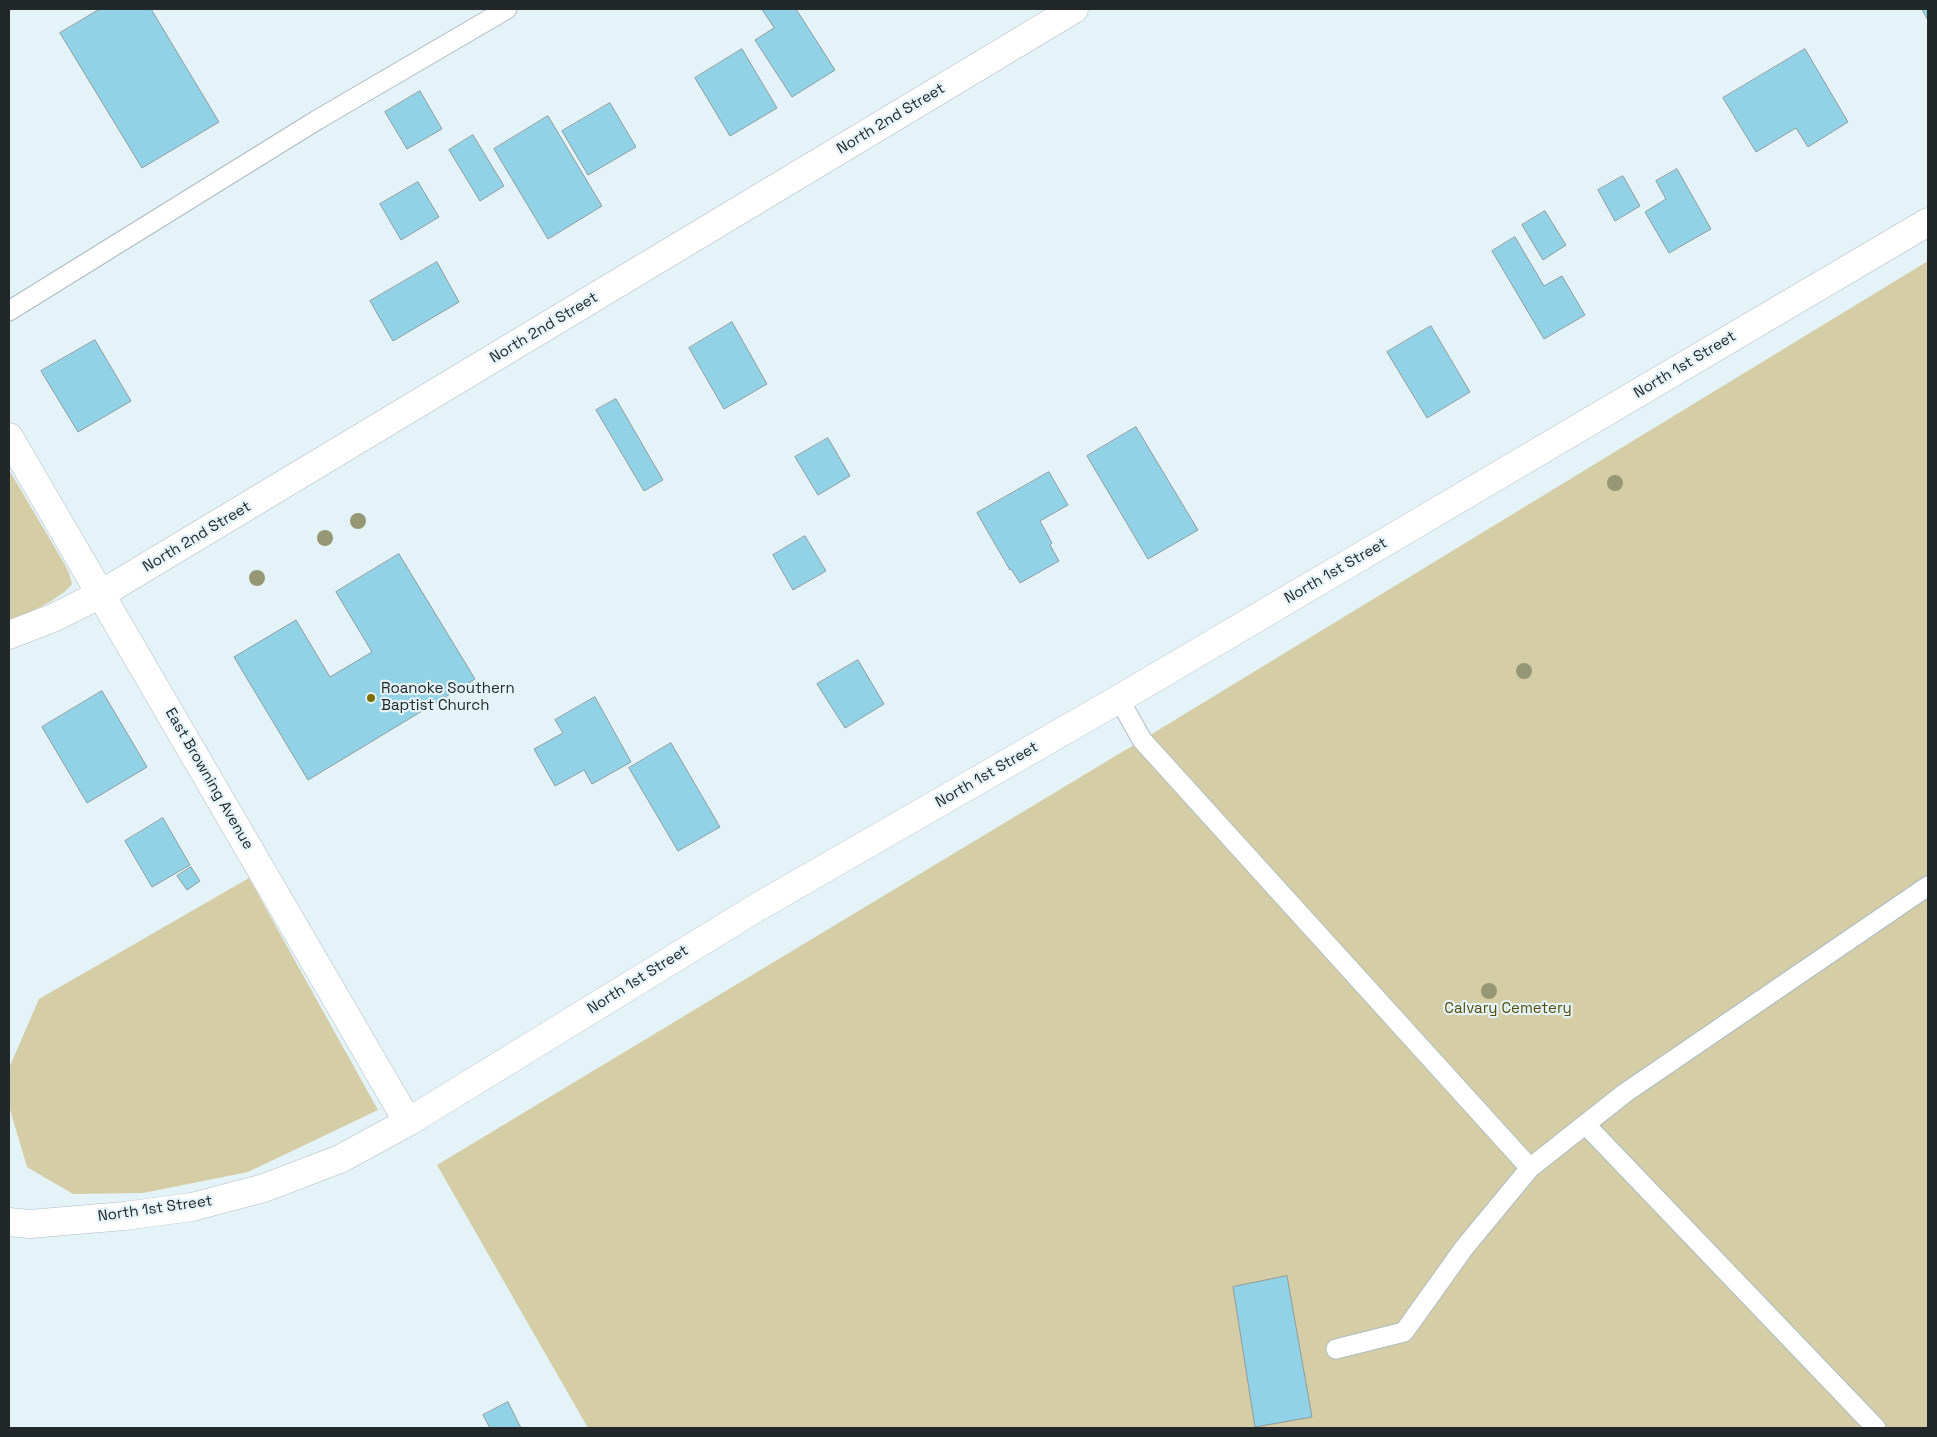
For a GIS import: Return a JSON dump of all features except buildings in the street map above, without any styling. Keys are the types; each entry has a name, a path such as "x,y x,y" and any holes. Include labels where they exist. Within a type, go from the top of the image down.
{"street":[{"name":"North 2nd Street","path":"9,636 53,618 101,594 1074,9"},
{"name":"North 1st Street","path":"9,1222 30,1224 124,1216 192,1207 264,1188 331,1162 408,1122 756,908 1119,699 1928,222"},
{"name":"East Browning Avenue","path":"9,437 408,1122"}],"lane":[{"path":"9,311 317,120 507,9"},
{"path":"1119,699 1142,740 1530,1168"},
{"path":"1336,1349 1404,1332 1464,1248 1530,1168 1625,1094 1928,886"},
{"path":"1586,1125 1876,1428"}],"green space":[{"name":"Calvary Cemetery","path":"1928,261 1928,1428 588,1428 437,1165 1142,740"},
{"path":"9,470 64,563 72,584 67,590 52,600 9,620"},
{"path":"249,878 378,1110 248,1172 143,1193 73,1194 27,1167 9,1106 9,1068 39,999"}],"place":[{"name":"Roanoke Southern Baptist Church","path":"371,698"}]}
